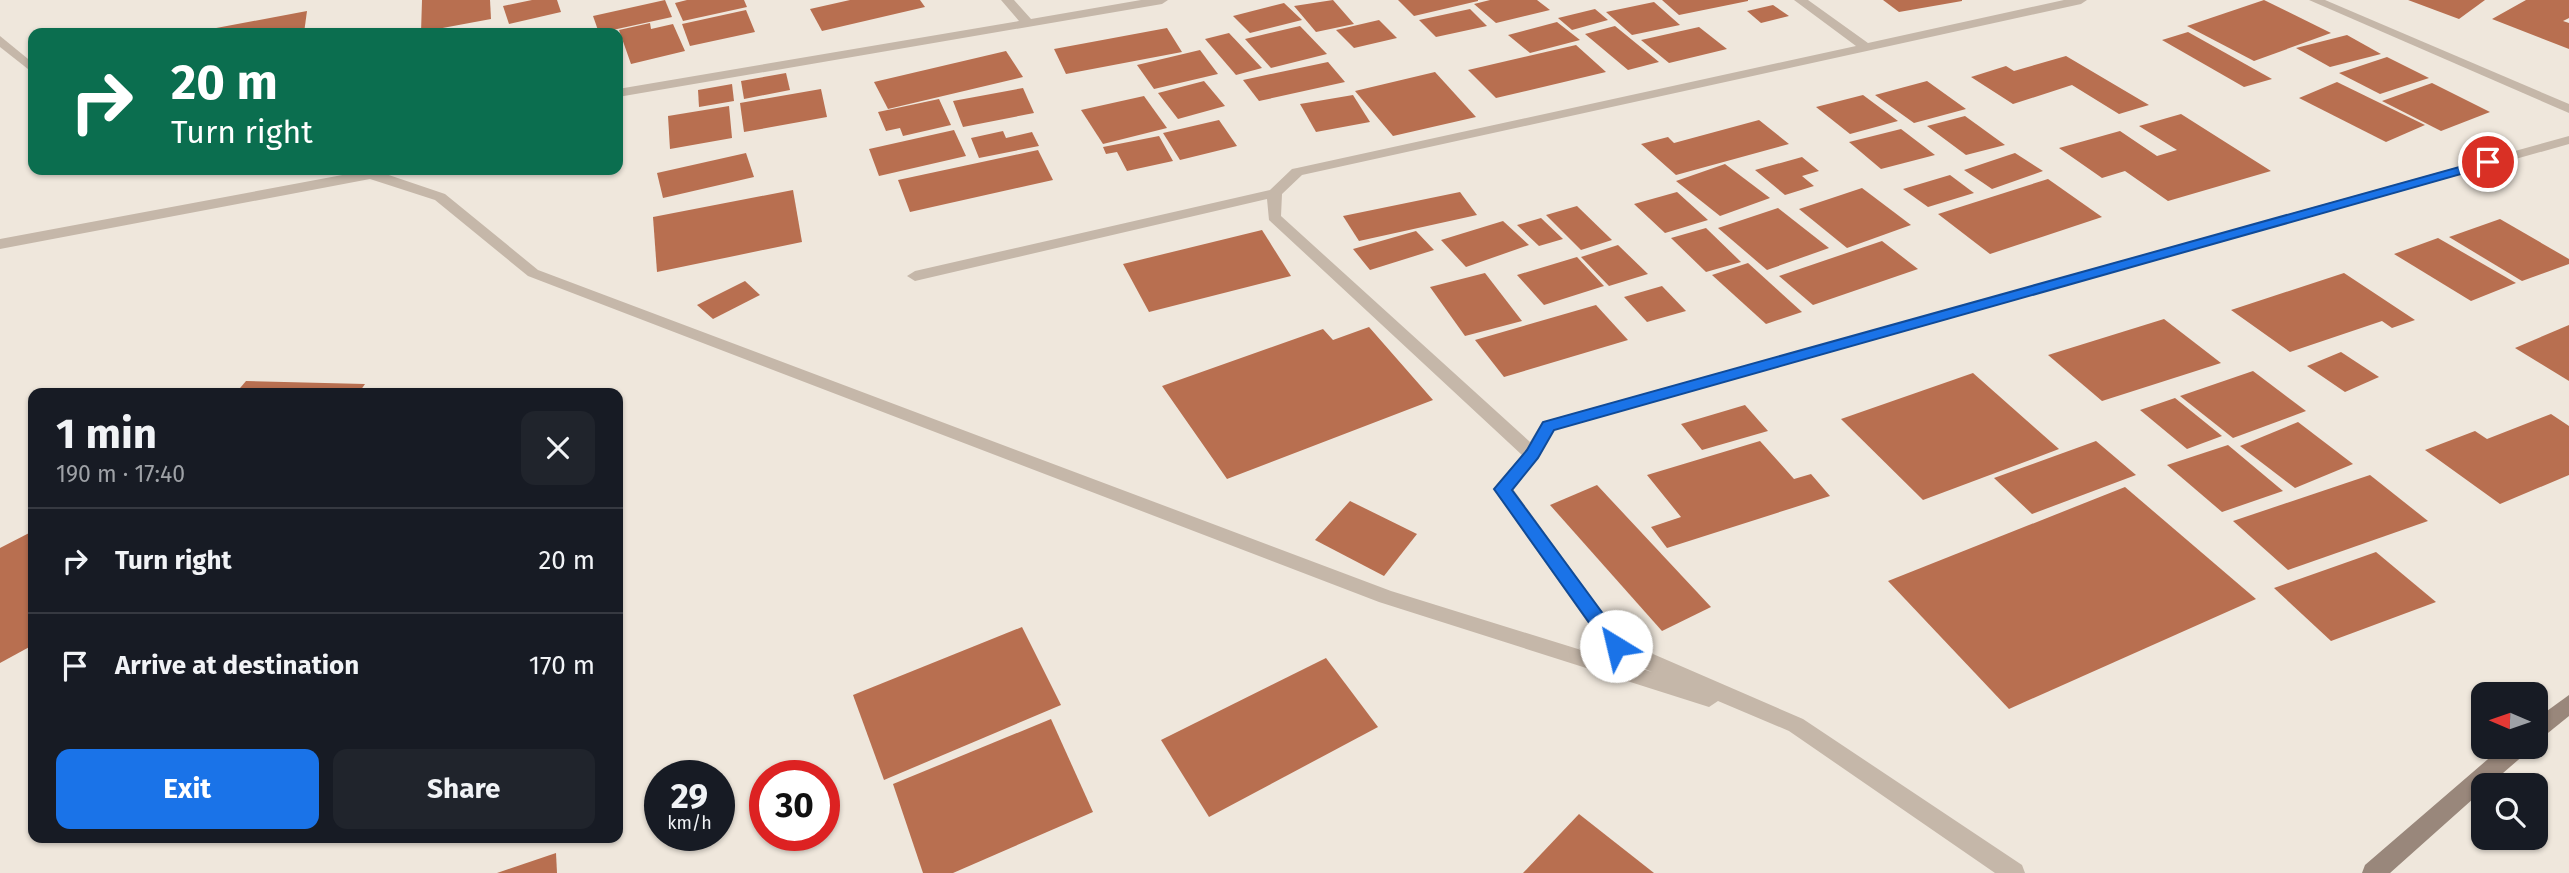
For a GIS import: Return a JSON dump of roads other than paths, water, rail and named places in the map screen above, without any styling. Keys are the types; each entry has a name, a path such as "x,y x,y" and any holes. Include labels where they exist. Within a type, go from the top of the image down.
{"street":[{"path":"1007,0 1028,23"},
{"path":"623,92 1162,0"},
{"path":"1800,0 1866,47"},
{"path":"915,276 1275,193 1297,172 2081,0"},
{"path":"2315,0 2569,109"},
{"path":"0,40 28,65"},
{"path":"2014,873 1796,725 1616,646 1503,489 1532,454 1548,426 2569,140"},
{"path":"0,244 349,175"},
{"path":"373,175 440,197 533,273 1387,597 1796,725"},
{"path":"1275,193 1274,217 1532,454"},
{"path":"2548,721 2569,704"},
{"path":"2373,873 2503,760"}]}
